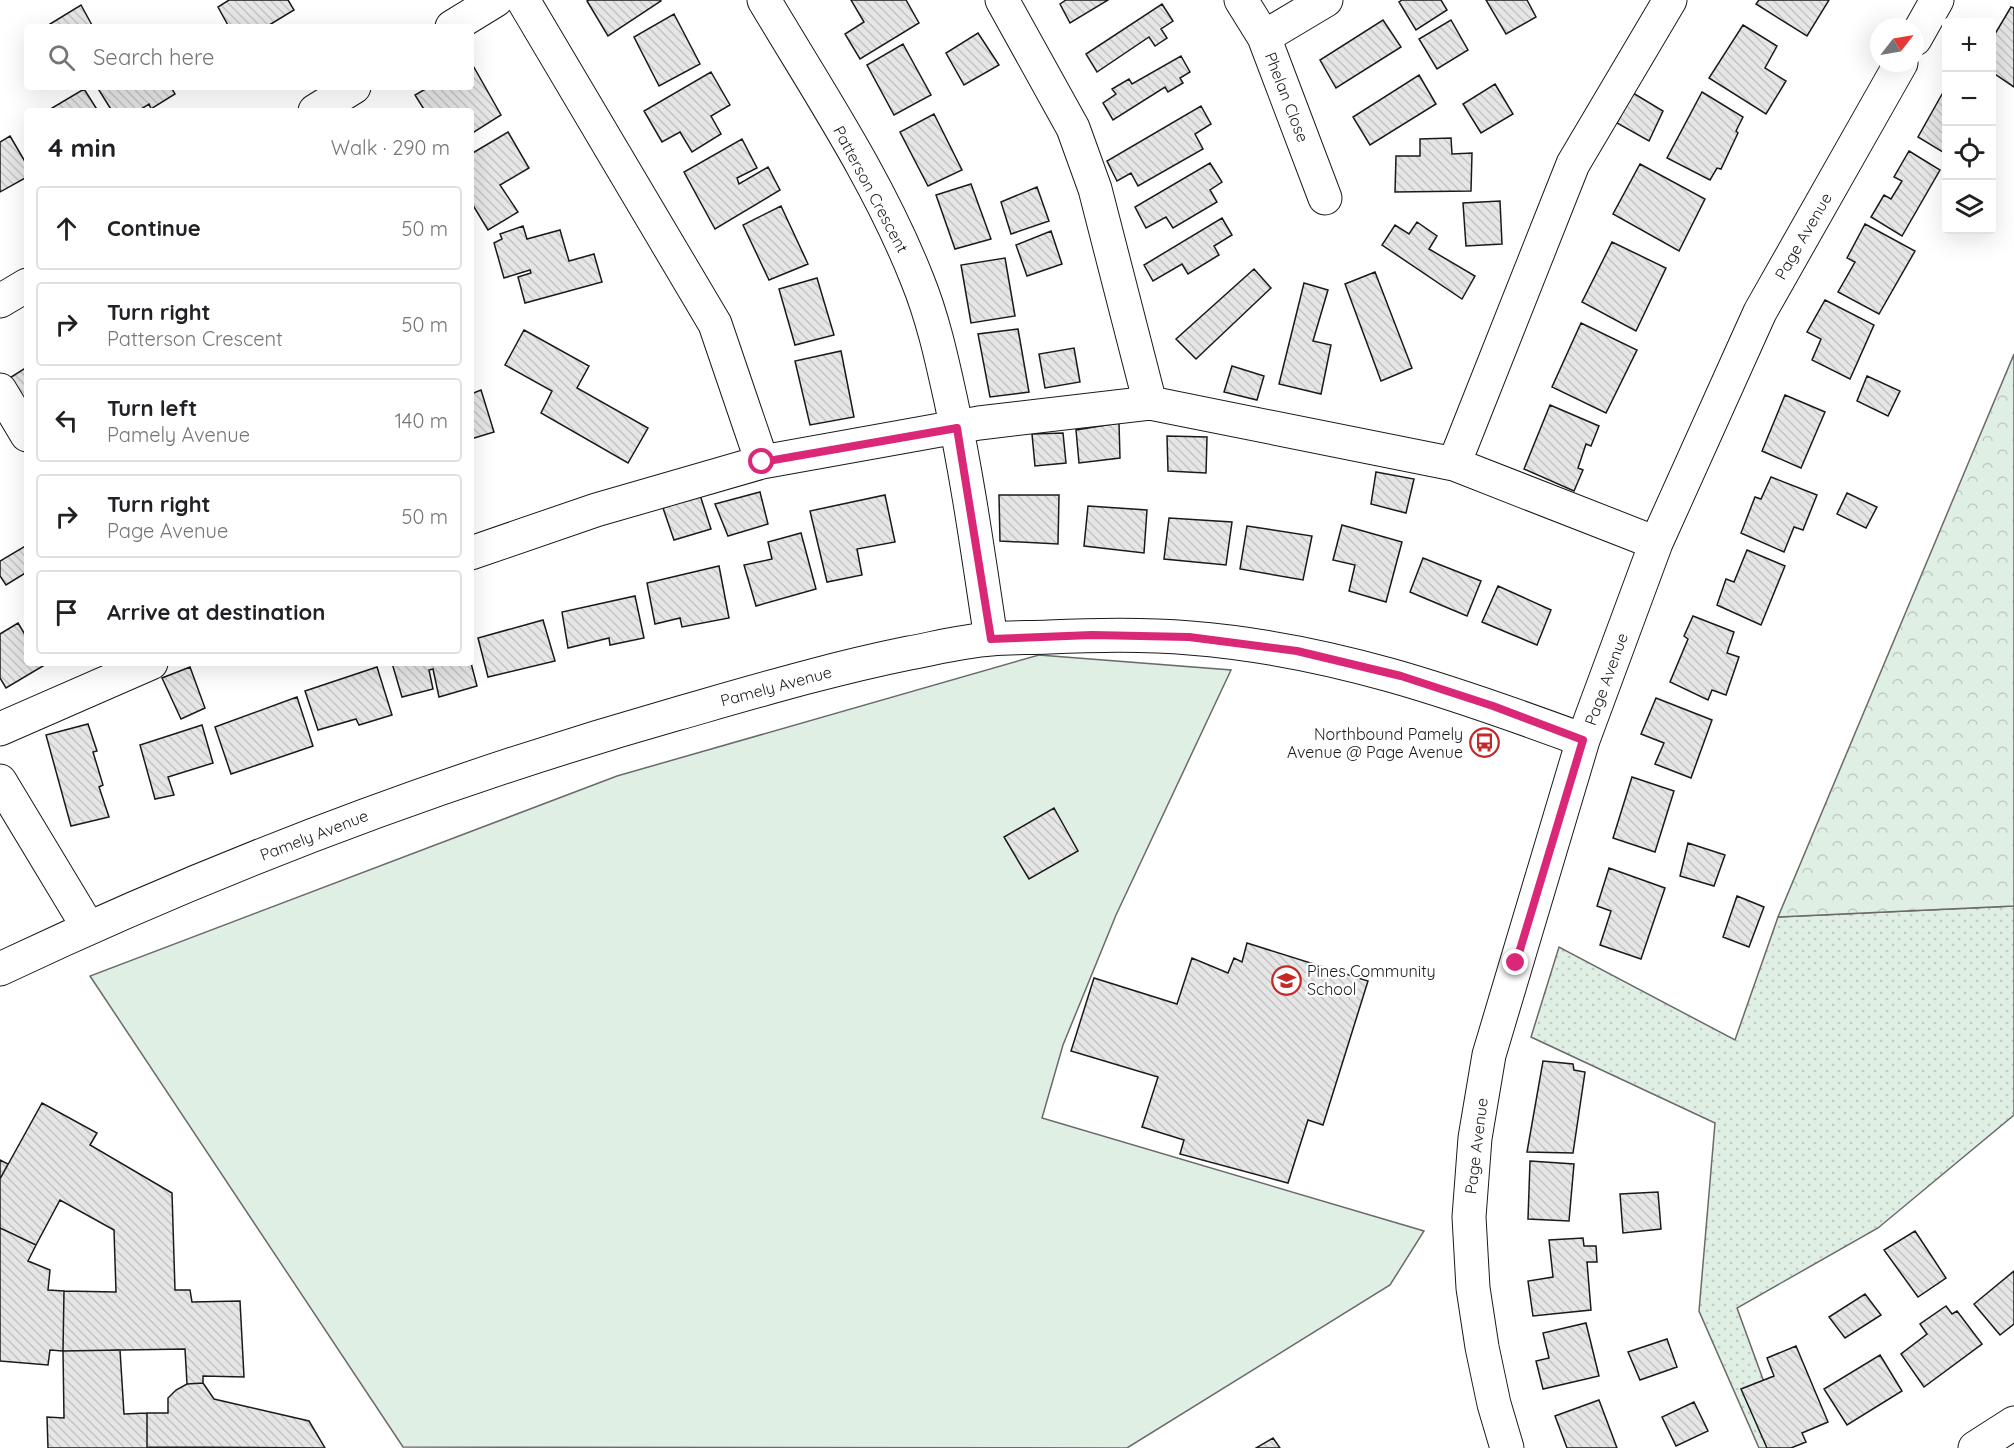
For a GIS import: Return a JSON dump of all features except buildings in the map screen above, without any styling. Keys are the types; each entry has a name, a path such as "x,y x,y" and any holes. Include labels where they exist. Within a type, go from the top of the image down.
{"street":[{"path":"457,24 496,0"},
{"path":"523,0 715,324 762,462"},
{"name":"Patterson Crescent","path":"764,0 873,185 893,223 918,280 944,365 957,428 991,639"},
{"path":"1002,0 1073,128 1095,189 1150,404"},
{"name":"Phelan Close","path":"1241,0 1264,37 1325,198"},
{"path":"1264,37 1326,0"},
{"path":"1454,464 1573,164 1670,0"},
{"path":"1924,23 1937,0"},
{"name":"Page Avenue","path":"1507,1448 1488,1377 1473,1288 1469,1217 1471,1176 1481,1098 1490,1055 1583,740 1656,543 1760,312 1896,72"},
{"path":"0,301 24,287"},
{"path":"0,390 24,430"},
{"path":"474,552 596,510 762,462 978,423 1150,404 1454,464 1656,543"},
{"name":"Pamely Avenue","path":"0,969 88,927 247,861 427,793 613,732 816,674 991,639 1092,635 1189,637 1297,651 1401,676 1493,706 1583,740"},
{"path":"0,729 144,666"},
{"path":"0,782 88,927"},
{"path":"1975,1448 2014,1423"}],"green space":[{"path":"2014,354 2014,906 1778,917"},
{"path":"1039,655 1231,670 1116,915 1063,1045 1042,1118 1424,1231 1390,1285 1127,1448 403,1447 90,976 617,776"},
{"path":"2014,906 2014,1115 1878,1228 1737,1308 1788,1448 1759,1448 1699,1311 1715,1123 1531,1037 1559,947 1735,1040 1778,917"}],"place":[{"name":"Northbound Pamely Avenue @ Page Avenue","path":"1484,743"},
{"name":"Pines Community School","path":"1286,980"}],"route":[{"path":"762,462 957,428 991,639 1092,635 1189,637 1297,651 1401,676 1493,706 1583,740 1516,963"}]}
